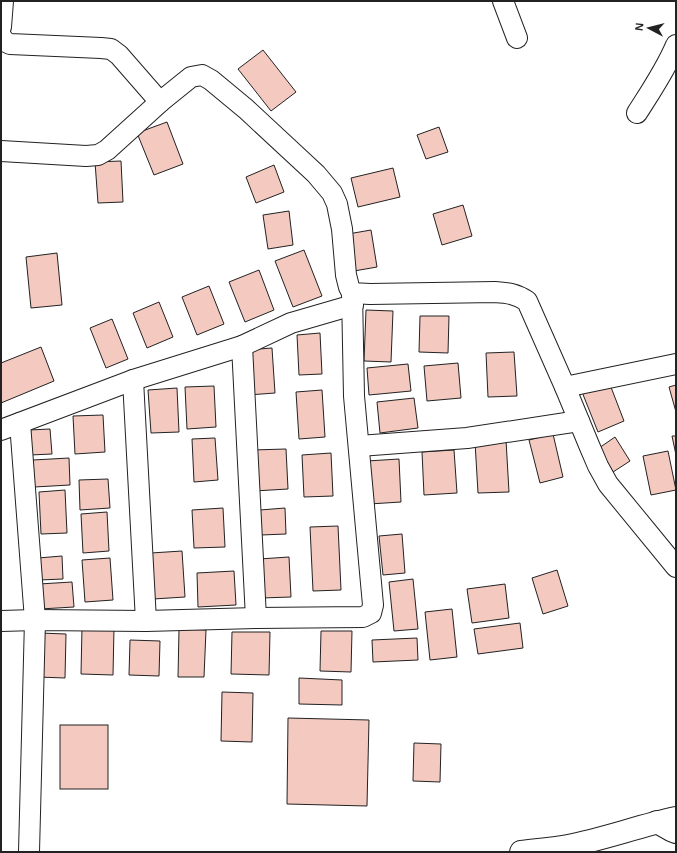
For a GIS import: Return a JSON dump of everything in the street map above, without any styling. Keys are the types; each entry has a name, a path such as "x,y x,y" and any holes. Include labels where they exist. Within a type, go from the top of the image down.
{"main road":[{"path":"521,852 590,841 666,820 671,830 676,832"}],"street":[{"path":"1,26 3,1"},
{"path":"503,1 517,38"},
{"path":"1,36 4,41 10,44 111,49 119,55 160,102"},
{"path":"637,113 671,57 676,45"},
{"path":"1,151 86,156 98,155 107,150 160,102 191,77 202,75 211,80 246,109 316,174 332,193 337,204 342,229 346,275 353,299 354,396 373,605 370,613 363,617 146,621 1,621"},
{"path":"1,430 133,380 242,346 291,323 370,294 509,293 519,296 527,301 530,306 598,466 608,484 676,567"},
{"path":"242,346 256,618"},
{"path":"565,387 676,364"},
{"path":"133,380 146,621"},
{"path":"359,446 467,438 579,421"},
{"path":"20,423 35,620 29,852"}],"building":[{"path":"263,50 296,92 271,111 238,69"},
{"path":"167,122 183,164 154,175 137,133"},
{"path":"439,127 448,152 426,159 417,135"},
{"path":"121,161 123,202 98,203 95,162"},
{"path":"274,165 284,192 256,203 246,177"},
{"path":"393,168 400,197 358,207 351,178"},
{"path":"463,205 472,236 442,245 433,214"},
{"path":"289,211 293,245 268,249 263,215"},
{"path":"371,230 377,267 354,271 348,234"},
{"path":"304,250 322,296 293,307 275,261"},
{"path":"57,253 62,305 31,308 26,257"},
{"path":"259,270 274,310 245,322 229,282"},
{"path":"209,286 224,324 197,335 182,297"},
{"path":"159,302 173,337 147,348 133,313"},
{"path":"366,310 393,311 391,362 364,361"},
{"path":"420,316 449,316 448,353 419,352"},
{"path":"112,319 128,359 106,368 90,328"},
{"path":"320,333 322,374 299,375 297,335"},
{"path":"41,347 54,381 1,403 1,363"},
{"path":"272,348 275,393 248,395 246,350"},
{"path":"514,352 517,396 488,397 486,353"},
{"path":"458,363 461,398 427,401 424,366"},
{"path":"408,364 411,391 369,395 367,368"},
{"path":"609,382 624,421 598,432 582,392"},
{"path":"676,385 676,412 669,387"},
{"path":"214,386 216,427 187,429 185,387"},
{"path":"177,388 179,432 151,433 148,390"},
{"path":"322,390 325,437 299,439 296,392"},
{"path":"414,398 418,428 380,433 377,402"},
{"path":"103,415 105,452 75,454 73,416"},
{"path":"50,429 52,454 30,455 29,430"},
{"path":"553,434 563,477 540,483 529,440"},
{"path":"672,436 676,436 676,455"},
{"path":"615,437 630,461 613,472 599,448"},
{"path":"215,438 218,480 194,482 192,439"},
{"path":"506,440 509,492 478,493 475,442"},
{"path":"286,449 288,489 254,491 252,450"},
{"path":"454,450 457,493 424,495 422,452"},
{"path":"668,451 676,490 651,495 643,456"},
{"path":"331,453 333,496 304,497 302,455"},
{"path":"69,458 70,485 34,487 33,460"},
{"path":"399,459 401,502 369,504 367,461"},
{"path":"108,479 110,508 80,510 79,480"},
{"path":"65,490 67,533 41,534 39,492"},
{"path":"223,508 225,547 194,548 192,510"},
{"path":"285,508 286,534 261,535 260,510"},
{"path":"107,512 109,551 83,553 81,514"},
{"path":"338,526 341,590 313,591 310,527"},
{"path":"402,534 405,573 383,575 379,536"},
{"path":"182,551 185,597 153,599 151,553"},
{"path":"62,556 63,579 39,580 38,558"},
{"path":"289,557 291,597 261,598 259,559"},
{"path":"110,558 113,600 85,602 82,560"},
{"path":"557,570 568,606 543,614 532,578"},
{"path":"234,571 236,605 198,607 197,573"},
{"path":"413,579 418,629 394,631 389,582"},
{"path":"72,582 74,607 40,609 39,584"},
{"path":"505,584 509,618 472,623 467,589"},
{"path":"452,609 457,657 430,660 425,612"},
{"path":"520,623 523,648 478,654 474,629"},
{"path":"82,627 114,628 113,675 81,674"},
{"path":"179,629 206,630 204,677 178,677"},
{"path":"321,631 352,631 351,672 320,671"},
{"path":"232,632 270,632 269,675 231,674"},
{"path":"40,633 66,634 65,678 38,677"},
{"path":"417,638 418,660 373,662 372,640"},
{"path":"130,640 160,641 159,676 129,675"},
{"path":"299,678 342,680 342,705 299,704"},
{"path":"222,692 253,693 252,742 221,741"},
{"path":"288,718 369,720 367,806 287,804"},
{"path":"60,725 108,725 108,789 60,789"},
{"path":"414,743 441,744 440,782 413,781"}]}
